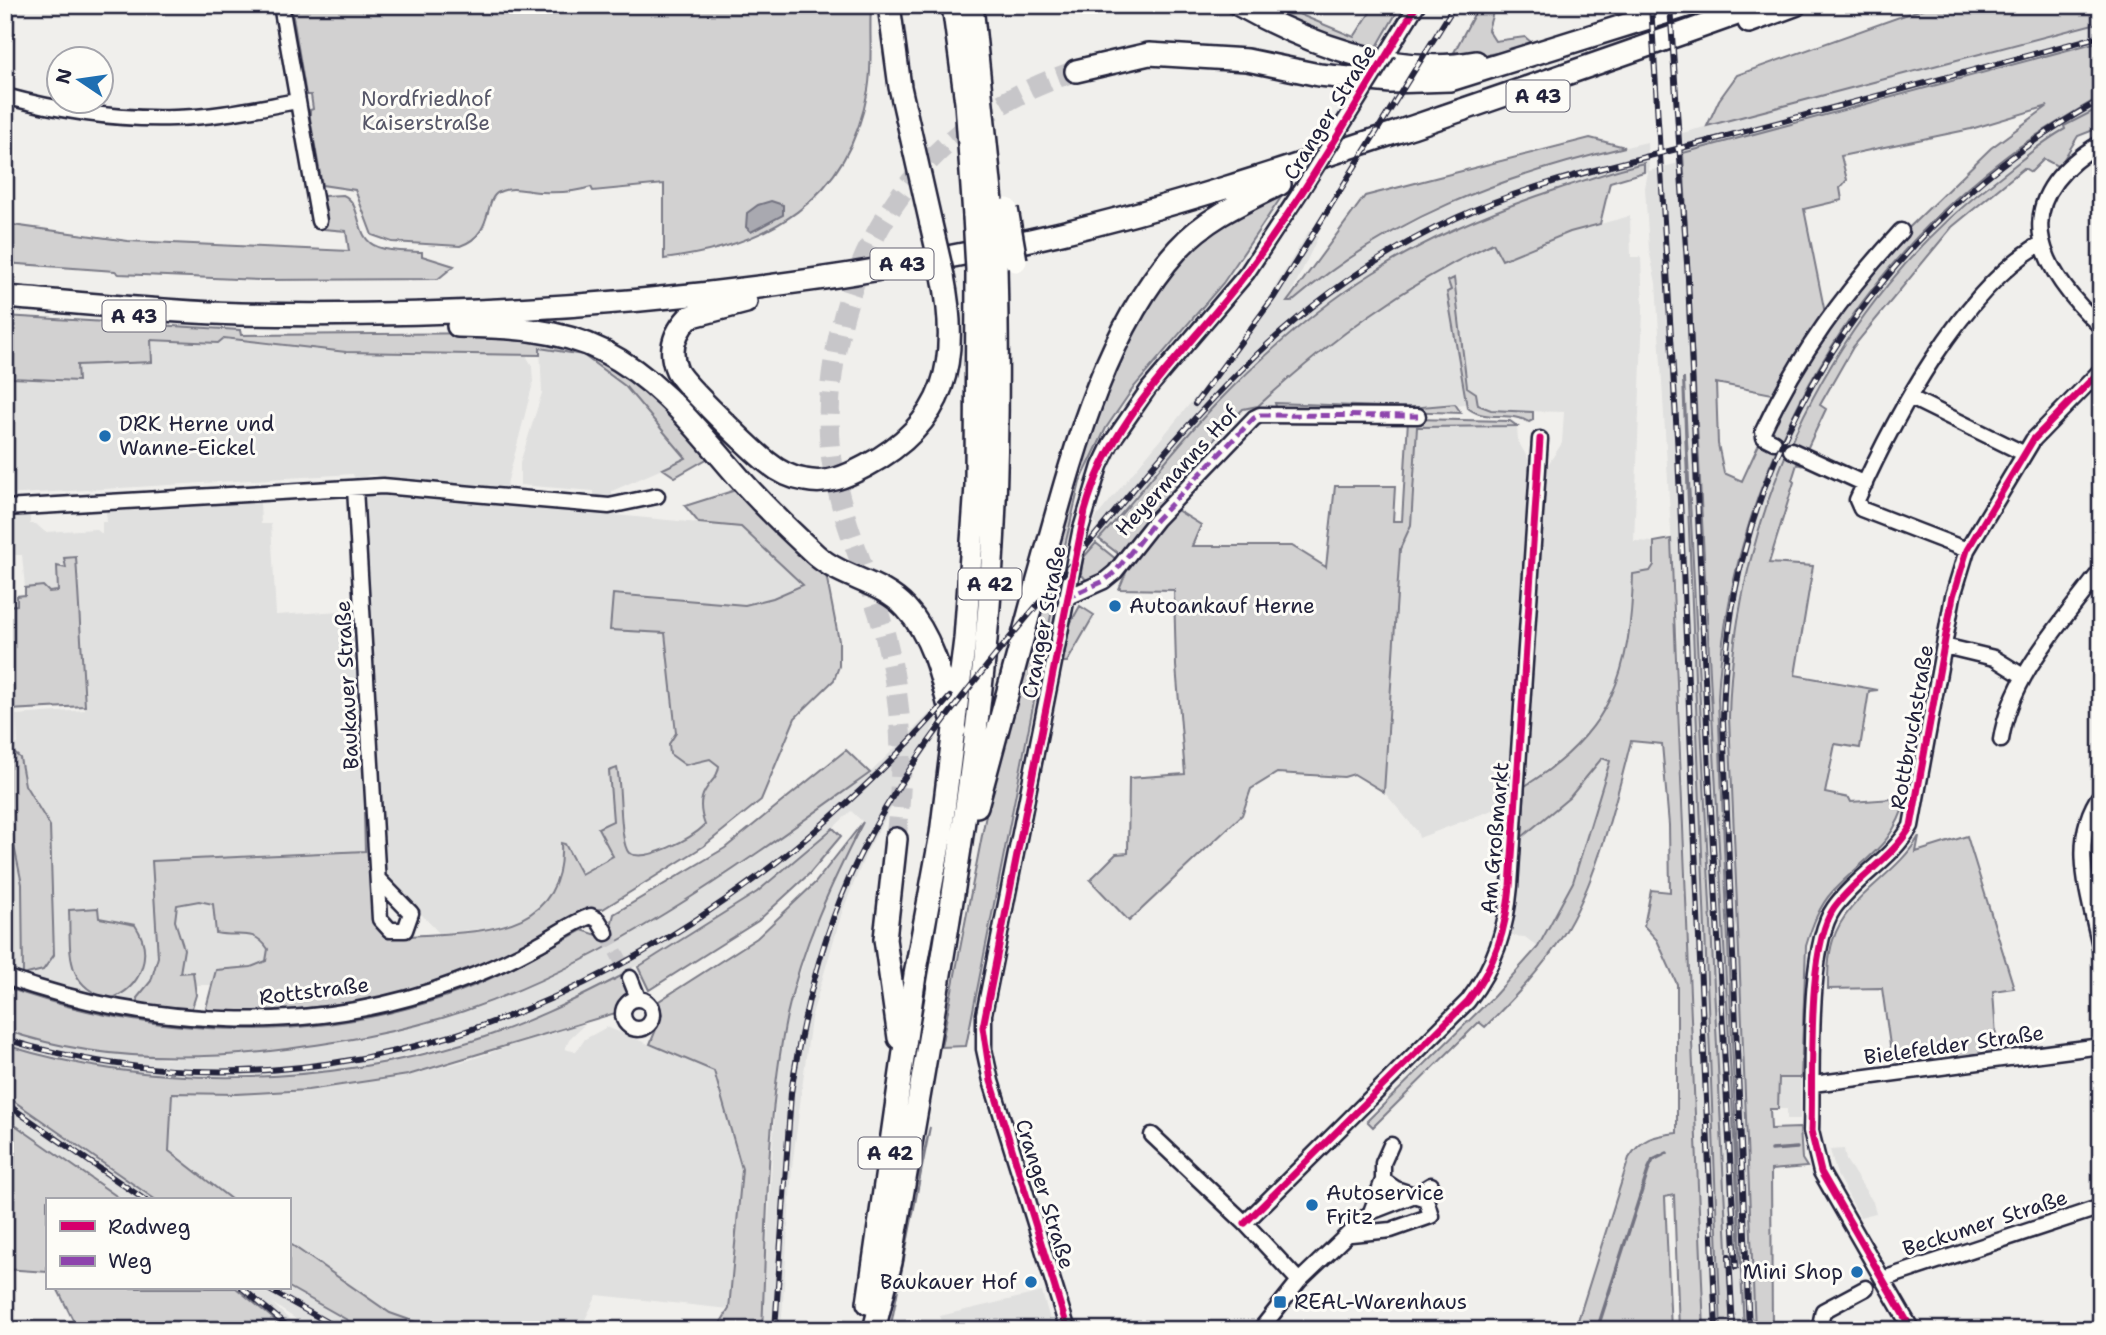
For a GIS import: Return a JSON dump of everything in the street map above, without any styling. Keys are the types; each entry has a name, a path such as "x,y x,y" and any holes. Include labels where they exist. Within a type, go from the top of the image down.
{"highway":[{"path":"742,303 702,312 689,317 679,327 673,350 678,372 766,461 787,475 819,482 854,473 907,440 931,410 939,393 949,355 949,305 900,87 889,5"},
{"path":"1239,5 1325,45 1397,63 1462,64 1540,50"},
{"path":"1076,71 1118,59 1173,55 1247,60 1319,75 1391,82 1450,80 1690,5"},
{"name":"A 43","path":"5,298 237,314 466,313 726,292 854,274 1056,234 1228,187 1536,86 1762,5"},
{"name":"A 43","path":"5,307 290,326 443,326 742,303 899,277 1054,244 1280,184 1619,69 1795,5"},
{"path":"966,7 989,62 991,212 996,265"},
{"name":"A 42","path":"874,1330 891,1262 951,899 975,732 992,558 998,365 996,265 991,212 966,102 966,7"},
{"path":"951,899 1065,477 1113,355 1152,283 1179,248 1211,220 1280,184"},
{"name":"A 42","path":"861,1330 869,1297 955,730 996,265"},
{"path":"443,326 559,332 604,352 642,374 673,401 740,479 817,555 841,573 888,593 907,609 925,636 938,668 955,730"},
{"path":"896,839 885,939 903,1061"}],"street":[{"path":"281,5 319,222"},
{"name":"Cranger Straße","path":"1068,1330 991,1081 983,1037 989,988 1066,598 1090,493 1111,443 1149,388 1247,272 1417,5"},
{"path":"5,96 77,111 175,118 298,101"},
{"path":"2101,143 2072,162 2055,180 2041,218 2042,243 2062,285 2101,327"},
{"path":"1774,442 1764,437 1763,431 1800,356 1845,296 1901,231"},
{"path":"1967,550 1861,509 1857,500 1932,359 1972,304 2028,251 2042,243"},
{"name":"Rottbruchstraße","path":"1912,1330 1821,1172 1811,1131 1819,941 1832,911 1843,897 1899,845 1911,826 1953,596 1967,550 2023,453 2101,370"},
{"path":"1911,398 2023,453"},
{"name":"Heyermanns Hof","path":"1066,598 1104,581 1115,572 1156,520 1254,418 1261,415 1418,416"},
{"name":"Am Großmarkt","path":"1245,1223 1468,1001 1482,983 1501,943 1510,886 1540,439"},
{"path":"1791,450 1865,484"},
{"path":"5,508 403,486 609,506 657,496"},
{"name":"Baukauer Straße","path":"355,488 379,880"},
{"path":"2001,740 2007,711 2023,676 2101,570"},
{"path":"1944,646 1994,658 2023,676"},
{"path":"2101,794 2087,820 2082,854 2101,951"},
{"name":"Rottstraße","path":"5,977 124,1010 202,1019 269,1019 324,1014 405,999 505,962 590,916 598,919 606,933"},
{"path":"630,978 638,998"},
{"name":"Bielefelder Straße","path":"1813,1084 2101,1046"},
{"path":"1152,1135 1245,1223 1299,1281"},
{"path":"1260,1330 1299,1281 1371,1212 1384,1180 1383,1163 1391,1146"},
{"path":"1351,1234 1391,1230 1431,1216 1426,1199 1396,1189 1384,1180"},
{"path":"1371,1212 1415,1195 1431,1185"},
{"name":"Beckumer Straße","path":"1882,1279 2101,1207"},
{"path":"1819,1330 1823,1311 1866,1288"}],"shaded area":[{"path":"2101,22 2101,41 1683,153 1682,133"},
{"path":"2101,96 2101,107 2056,134 1983,188 1932,236 1879,297 1834,363 1801,422 1775,481 1755,539 1737,617 1729,717 1755,1276 1755,1330 1746,1330 1718,699 1728,603 1738,558 1769,468 1801,400 1845,327 1880,279 1924,230 1980,177 2046,128"},
{"path":"1647,142 1649,171 1682,162 1697,380 1744,1330 1731,1330 1683,379 1721,1330 1704,1330 1676,613 1656,283 1649,250 1645,188 1648,172 1644,172 1644,163 1614,171 1292,332 1216,404 1097,541 1090,535 1097,527 1094,520 1244,338 1309,231 1318,237 1287,302 1292,302 1316,282 1379,240 1470,194 1555,164"},
{"path":"771,201 783,205 783,215 751,232 746,227 747,213 758,205"},
{"path":"1630,216 1631,257 1641,257 1643,311 1634,541 1654,542 1654,565 1644,574 1632,608 1625,656 1616,691 1578,745 1525,786 1547,466 1562,443 1564,412 1491,410 1478,404 1467,387 1454,279 1451,290 1466,404 1409,408 1275,403 1278,411 1242,410 1285,381 1348,327 1452,262 1494,243 1502,259 1570,232"},
{"path":"224,338 346,352 526,355 532,366 533,383 506,488 369,475 355,480 353,474 5,495 5,363 13,364 12,378 78,381 77,365 151,362 150,340 218,343"},
{"path":"540,347 583,355 625,386 687,458 612,491 612,498 594,496 594,491 520,485 520,463 542,393"},
{"path":"1517,426 1518,441 1531,464 1508,804 1419,838 1417,831 1384,792 1400,549 1411,525 1417,427"},
{"path":"404,495 741,527 803,585 773,598 745,605 613,594 665,632 676,733 669,744 670,754 685,765 710,759 719,766 718,773 703,794 705,825 697,833 645,857 629,853 622,842 623,815 609,772 613,821 598,828 613,856 581,874 565,844 551,893 536,913 526,918 492,928 439,933 390,881 384,868 362,501 365,496"},
{"path":"260,502 261,524 271,524 276,615 357,610 372,871 362,912 225,985 195,985 149,1006 110,999 125,992 137,980 143,965 144,946 142,939 126,922 98,918 98,908 69,911 73,971 83,987 100,997 5,969 5,802 22,884 22,928 38,973 53,958 29,795 22,777 20,758 11,750 11,745 18,744 16,715 85,710 76,558 64,558 67,565 61,565 58,591 49,592 43,586 25,588 22,555 14,555 12,517 30,516 30,524 36,524 45,532 96,529 102,534 102,522 107,522 106,512"},
{"path":"930,713 938,719 931,731 936,738 913,770 867,851 842,912 811,1018 792,1167 781,1330 762,1330 776,1091 781,1049 788,1013 817,917 829,886 863,822 851,811 809,851 758,892 687,938 591,991 536,1017 473,1041 365,1065 305,1074 207,1076 115,1070 5,1045 5,1030 68,1047 166,1059 239,1054 362,1036 418,1025 465,1010 742,865 870,773"},
{"path":"1602,758 1610,761 1581,860 1563,904 1538,947 1525,937 1512,936 1522,837 1570,797"},
{"path":"584,1025 570,1038 565,1049 576,1052 585,1039 607,1027 714,1071 742,1169 729,1309 597,1295 580,1330 438,1330 390,1313 290,1244 290,1198 229,1198 169,1151 172,1093 236,1094 308,1090 408,1075 469,1060 565,1027"},
{"path":"1779,1077 1801,1078 1800,1119 1787,1119 1787,1109 1778,1109"},
{"path":"5,1095 153,1198 119,1198 5,1118"},
{"path":"1844,1149 1846,1160 1873,1202 1876,1213 1860,1217 1837,1175 1830,1150"},
{"path":"290,1288 365,1330 312,1330 272,1303 300,1330 287,1330 238,1290 290,1290"},
{"path":"1042,1292 1053,1330 946,1330 940,1316"}],"green space":[{"name":"Nordfriedhof Kaiserstraße","path":"291,5 871,5 868,90 858,129 842,162 822,189 798,212 737,243 702,253 664,259 664,184 593,191 591,187 561,192 504,190 494,196 484,225 471,241 460,246 392,242 372,235 355,190 322,185 310,118 310,110 313,109 311,95 306,95"},
{"path":"1257,5 1277,5 1354,37 1375,5 1401,5 1374,52 1344,44"},
{"path":"1479,5 1495,5 1488,30 1495,41 1525,37 1537,47 1450,60"},
{"path":"1933,5 2101,5 2101,22 1707,126 1719,100 1737,75"},
{"path":"2101,41 2101,96 2011,153 1940,213 1887,271 1840,333 1800,401 1768,471 1743,545 1726,621 1718,699 1744,1330 1683,153","holes":["2048,106 1991,148 1886,250 1804,358 1768,428 1772,445 1759,444 1742,481 1724,473 1718,444 1716,383 1777,395 1826,318 1804,209 1842,200 1840,188 1847,180 1841,156 1971,129"]},
{"path":"2101,107 2101,127 2078,136 2059,167 2044,159 2031,172 2024,168 1952,227 1853,347 1820,405 1826,409 1808,447 1793,448 1790,453 1800,465 1797,464 1769,563 1813,566 1795,675 1878,690 1869,691 1860,748 1835,744 1825,793 1849,798 1851,802 1906,798 1901,814 1886,840 1824,903 1806,946 1801,1078 1779,1078 1778,1109 1770,1109 1771,1129 1800,1128 1802,1159 1807,1167 1771,1170 1772,1330 1755,1330 1729,717 1735,639 1750,562 1773,487 1804,415 1842,347 1888,284 1941,227 2001,176 2065,129 2064,126"},
{"path":"1590,138 1625,147 1534,172 1449,204 1368,246 1292,302 1287,302 1365,196"},
{"path":"1644,163 1644,172 1610,182 1600,224 1570,232 1502,260 1493,243 1428,277 1369,316 1313,358 1258,406 1243,409 1193,462 1180,483 1120,555 1099,539 1187,436 1256,364 1295,330 1373,273 1459,227 1506,207"},
{"path":"1284,193 1223,283 1134,387 1106,428 1080,482 1062,558 1050,572 1089,436 1129,337 1153,293 1181,256 1212,229"},
{"path":"343,195 350,199 354,206 361,229 370,243 388,250 422,252 422,256 454,266 438,279 260,280 119,274 115,271 5,263 5,224 128,241 349,251 346,231 324,229 320,201 324,196"},
{"path":"1454,278 1467,387 1476,393 1478,405 1491,410 1533,412 1533,420 1529,422 1513,417 1480,414 1467,407 1447,292 1451,290 1448,281"},
{"path":"5,316 240,330 241,335 503,333 595,353 665,406 710,457 675,477 663,469 686,458 625,386 583,355 540,348 540,355 346,352 224,338 218,343 151,340 152,362 77,365 78,381 12,378 13,364 5,363"},
{"path":"1684,379 1731,1330 1721,1330"},
{"path":"1275,403 1410,408 1455,404 1461,413 1306,408 1306,411 1277,410"},
{"path":"1408,420 1510,421 1517,426 1417,427 1411,525 1400,549 1384,792 1354,774 1344,777 1277,773 1251,789 1242,815 1129,921 1090,880 1116,854 1128,853 1129,778 1185,774 1176,666 1174,590 1119,589 1130,563 1172,507 1201,525 1192,546 1292,546 1326,567 1335,486 1395,486 1393,521 1402,521"},
{"path":"739,489 825,569 839,641 839,666 834,680 795,718 761,800 704,846 603,909 588,910 508,954 431,985 377,999 277,1012 205,1012 216,970 251,967 266,961 268,949 251,936 216,933 213,904 199,901 177,905 175,921 184,949 180,973 193,972 196,995 191,1011 139,1005 137,998 151,981 158,957 152,861 365,851 364,813 368,813 376,922 382,932 397,937 481,930 507,925 530,914 547,898 558,875 561,843 565,844 581,874 613,856 598,828 613,821 609,771 617,768 622,827 629,853 646,855 668,848 705,825 701,802 719,766 710,759 685,765 670,754 669,744 676,733 665,633 610,630 613,594 745,605 773,598 803,585 741,527 699,523 685,506"},
{"path":"1671,539 1704,1330 1679,1330 1674,1195 1665,1197 1671,1330 1575,1330 1629,1158 1644,1142 1677,1133 1677,984 1657,940 1644,926 1651,890 1670,892 1669,825 1662,744 1631,741 1595,867 1574,915 1545,961 1485,1027 1479,1022 1373,1127 1367,1121 1494,996 1538,947 1573,882 1610,761 1602,758 1570,797 1522,837 1525,786 1555,765 1578,744 1597,721 1621,670 1628,641 1633,574 1650,571 1654,565 1654,542"},
{"path":"1096,543 1117,560 1101,579 1087,581 1081,574 1083,558"},
{"path":"76,557 85,706 9,710 11,750 20,758 25,785 50,826 54,955 43,970 23,975 22,884 5,802 5,606 17,605 17,596 25,595 25,588 43,586 49,592 58,591 57,566 66,568 64,558"},
{"path":"1056,590 966,1046 941,1047 991,789 1040,609"},
{"path":"1080,606 1094,615 1067,662 1063,662 1070,624"},
{"path":"846,750 870,773 725,875 624,937 572,965 519,990 464,1011 390,1032 230,1055 165,1057 100,1052 36,1040 5,1030 5,987 116,1017 231,1029 289,1028 346,1021 403,1009 458,992 505,971 582,930 600,936 610,930 614,914 725,848"},
{"path":"863,822 819,916 801,964 787,1015 771,1133 762,1330 716,1330 729,1309 742,1169 714,1071 650,1044 662,1015 659,1001 757,938 815,883"},
{"path":"833,828 841,836 809,874 758,921 649,990 638,967 757,892"},
{"path":"1919,836 1916,852 1967,836 2014,988 1993,991 1997,1052 1956,1058 1954,1053 1933,1056 1933,1061 1893,1067 1882,988 1828,989 1829,958 1833,940 1849,910 1898,863"},
{"path":"98,908 99,918 135,925 144,947 142,968 137,978 121,994 110,999 84,985 77,976 70,953 69,910"},
{"path":"623,975 632,995 619,1012 408,1075 308,1090 236,1094 172,1093 169,1151 229,1198 153,1198 5,1095 5,1045 62,1060 179,1076 298,1074 358,1067 416,1056 472,1041 586,994"},
{"path":"5,1118 119,1198 46,1198 46,1272 5,1269"},
{"path":"930,1127 890,1330 881,1330"},
{"path":"290,1244 390,1313 438,1330 365,1330 290,1288"},
{"path":"58,1290 238,1290 287,1330 78,1330"}],"waterway":[{"path":"1771,1150 1797,1148"},
{"path":"1597,1330 1649,1168 1653,1160 1667,1153"}],"tunnel":[{"path":"896,839 901,753 893,671 879,614 843,508 830,442 831,384 841,327 855,281 873,239 896,201 924,167 956,136 992,110 1032,88 1076,71"},
{"path":"606,933 630,978"}],"railway":[{"path":"1195,404 1274,297 1455,5"},
{"path":"1651,5 1678,453 1716,1330"},
{"path":"1670,5 1688,278 1709,773 1736,1267"},
{"path":"775,1330 791,1093 796,1063 815,973 834,915 858,859 902,782 952,710 1151,468 1239,372 1286,328 1337,288 1393,251 1487,205 1551,182 2101,36"},
{"path":"1749,1330 1723,721 1728,637 1744,553 1766,483 1796,415 1833,351 1876,290 1925,234 1979,183 2038,138 2101,100"},
{"path":"5,1039 139,1067 271,1070 400,1050 525,1010 643,952 755,879 857,793 950,697"},
{"path":"5,1103 142,1198"},
{"path":"1729,1256 1733,1330"},
{"path":"244,1290 292,1330"},
{"path":"270,1290 341,1330"}],"marked path":[{"path":"1066,598 1104,581 1115,572 1156,520 1254,418 1260,415 1418,416"}],"cycle path":[{"path":"1068,1330 991,1081 983,1027 1085,511 1097,476 1133,412 1271,239 1417,5"},
{"path":"1912,1330 1821,1172 1811,1131 1813,1015 1819,952 1825,927 1834,908 1894,849 1911,826 1953,596 1967,550 2033,440 2101,370"},
{"path":"1245,1223 1468,1001 1498,947 1506,918 1510,886 1540,439"}],"place":[{"name":"DRK Herne und Wanne-Eickel","path":"105,436"},
{"name":"Autoankauf Herne","path":"1115,606"},
{"name":"Autoservice Fritz","path":"1312,1205"},
{"name":"Mini Shop","path":"1857,1272"},
{"name":"Baukauer Hof","path":"1031,1282"},
{"name":"REAL-Warenhaus","path":"1280,1302"}]}
